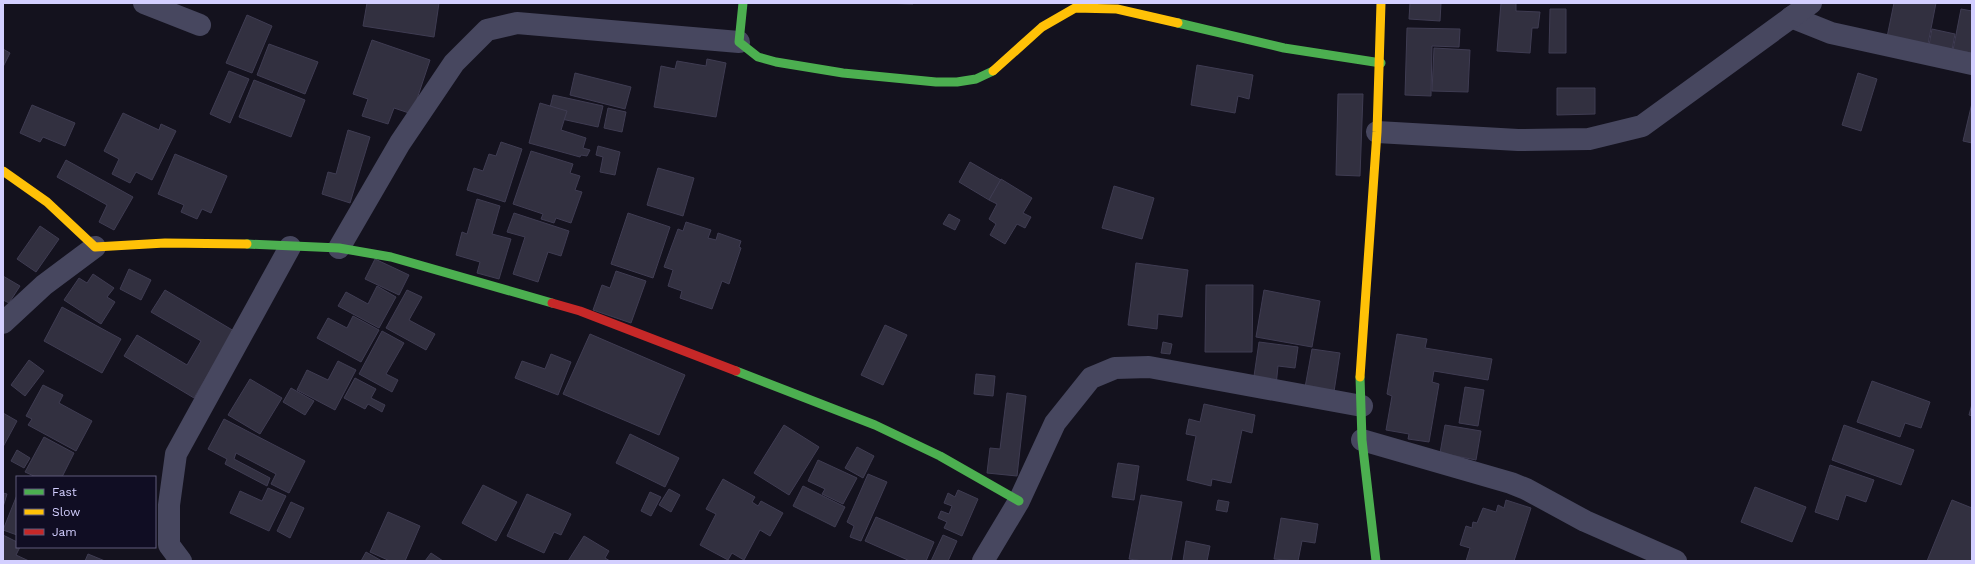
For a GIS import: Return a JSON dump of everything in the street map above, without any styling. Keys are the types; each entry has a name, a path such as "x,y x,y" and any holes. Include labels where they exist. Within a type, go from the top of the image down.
{"street":[{"path":"144,3 200,25"},
{"path":"739,42 743,3"},
{"path":"1376,561 1373,524 1362,440 1360,366 1378,132 1381,63 1381,3"},
{"path":"1378,132 1518,140 1589,139 1642,126 1811,3"},
{"path":"339,248 400,143 454,63 487,30 517,23 739,42 758,57 776,62 844,72 936,82 957,82 976,79 992,72 1042,27 1075,8 1117,9 1284,48 1381,63"},
{"path":"1790,17 1831,34 1972,64"},
{"path":"3,171 47,202 95,246"},
{"path":"3,323 44,285 95,246 164,243 227,243 339,248 391,258 580,311 875,425 940,456 1019,501"},
{"path":"181,561 169,544 169,505 176,454 290,247"},
{"path":"983,561 1019,501 1055,423 1091,378 1115,368 1149,367 1362,406"},
{"path":"1362,440 1511,482 1585,520 1676,561"}],"building":[{"path":"367,3 439,3 434,37 363,26"},
{"path":"880,3 913,3 913,4"},
{"path":"1410,3 1441,3 1440,21 1409,19"},
{"path":"1501,3 1516,3 1516,11 1540,12 1538,28 1532,28 1530,53 1497,51"},
{"path":"1894,3 1936,3 1928,44 1887,37"},
{"path":"1550,9 1566,9 1566,53 1549,53"},
{"path":"1961,9 1972,11 1972,53 1953,50"},
{"path":"247,15 272,26 252,73 226,63"},
{"path":"1407,28 1460,29 1459,47 1432,46 1431,96 1405,95"},
{"path":"1932,29 1955,34 1952,50 1929,45"},
{"path":"372,40 430,60 412,114 394,108 388,124 362,116 368,99 353,94"},
{"path":"269,44 318,62 305,94 257,75"},
{"path":"1434,48 1470,50 1468,92 1432,91"},
{"path":"3,49 10,53 3,67"},
{"path":"707,59 726,63 716,117 654,107 661,66 675,69 677,61 706,66"},
{"path":"1197,65 1253,75 1249,99 1238,96 1235,113 1191,105"},
{"path":"229,71 249,79 230,123 210,114"},
{"path":"575,73 631,87 625,109 570,95"},
{"path":"1858,73 1877,79 1861,131 1842,125"},
{"path":"254,80 305,100 291,137 239,117"},
{"path":"1557,88 1595,88 1595,114 1557,115"},
{"path":"1338,94 1363,94 1360,176 1336,175"},
{"path":"553,95 603,106 598,127 548,116"},
{"path":"540,103 567,111 561,130 586,138 583,148 590,150 587,156 581,155 580,157 529,143"},
{"path":"1972,103 1972,143 1963,141"},
{"path":"32,105 75,123 65,146 43,137 40,142 20,133"},
{"path":"608,108 626,112 622,132 604,128"},
{"path":"123,113 159,130 161,124 176,131 152,180 136,172 130,183 112,174 119,159 104,151"},
{"path":"348,130 370,137 350,203 322,194 328,172 336,174"},
{"path":"501,142 522,149 505,202 467,190 474,168 483,171 489,154 496,156"},
{"path":"598,146 620,152 615,175 600,172 603,157 596,155"},
{"path":"531,151 573,164 570,173 580,176 575,190 582,192 571,223 556,218 554,223 541,219 543,214 513,204"},
{"path":"175,154 227,176 211,213 202,209 197,219 181,212 184,205 158,194"},
{"path":"66,160 133,197 114,230 99,222 107,205 57,177"},
{"path":"970,162 1001,180 989,200 959,182"},
{"path":"658,168 694,178 683,216 647,205"},
{"path":"1001,179 1032,198 1023,213 1031,217 1025,228 1017,224 1005,244 990,235 996,224 989,219 997,204 989,200"},
{"path":"1114,186 1154,198 1142,239 1102,228"},
{"path":"477,199 500,206 492,234 511,239 499,279 477,273 480,262 456,255 462,232 467,234"},
{"path":"514,213 569,231 561,256 548,252 538,282 513,274 525,237 507,232"},
{"path":"628,213 670,227 653,278 611,264"},
{"path":"949,214 960,220 955,230 943,224"},
{"path":"686,222 711,230 708,238 716,240 718,233 741,241 739,247 741,248 729,284 722,281 712,309 680,298 682,291 668,286 673,270 664,267 678,229 683,231"},
{"path":"40,226 59,239 36,272 17,259"},
{"path":"375,259 409,275 399,295 365,279"},
{"path":"1136,263 1188,270 1182,317 1158,314 1157,329 1128,325"},
{"path":"129,269 151,280 141,300 120,289"},
{"path":"616,271 646,281 631,323 593,310 602,285 610,288"},
{"path":"93,274 114,288 107,297 115,302 101,324 64,300 79,278 87,283"},
{"path":"3,276 20,286 9,303 3,300"},
{"path":"1206,285 1253,285 1252,352 1205,352"},
{"path":"377,286 396,297 379,328 338,306 346,292 368,304"},
{"path":"165,290 234,331 194,398 124,356 137,335 187,365 201,341 151,312"},
{"path":"407,290 422,297 409,320 435,334 426,350 386,328"},
{"path":"1264,290 1320,301 1312,347 1256,337"},
{"path":"62,307 121,339 102,373 44,341"},
{"path":"353,316 379,330 361,362 317,338 328,318 347,328"},
{"path":"885,325 907,335 883,385 861,375"},
{"path":"382,331 404,343 386,374 398,380 392,392 359,374"},
{"path":"590,334 685,375 659,435 563,394"},
{"path":"1397,334 1427,339 1425,348 1492,359 1488,380 1434,371 1432,382 1439,384 1429,442 1408,439 1409,434 1386,430 1392,396 1387,394"},
{"path":"1163,342 1172,344 1170,354 1161,353"},
{"path":"1259,342 1298,347 1295,368 1278,366 1276,386 1253,383"},
{"path":"1312,349 1340,353 1333,398 1304,393"},
{"path":"551,354 571,362 558,395 515,378 522,361 545,369"},
{"path":"29,360 44,371 25,396 11,385"},
{"path":"338,361 356,370 335,410 297,390 307,370 328,380"},
{"path":"976,374 995,376 993,396 974,394"},
{"path":"355,378 376,389 371,398 385,405 382,412 368,404 365,409 344,398"},
{"path":"250,379 282,398 260,434 228,415"},
{"path":"1872,381 1930,402 1921,428 1905,423 1900,437 1857,422"},
{"path":"43,385 63,395 59,403 92,421 76,451 28,425 32,419 26,416"},
{"path":"1465,387 1484,390 1478,426 1459,423"},
{"path":"291,388 314,401 305,415 283,402"},
{"path":"1007,393 1026,396 1017,476 987,473 990,448 1000,449"},
{"path":"1204,404 1255,415 1252,433 1242,430 1231,483 1212,479 1211,486 1187,480 1196,436 1186,434 1189,419 1200,422"},
{"path":"1972,404 1972,416 1969,415"},
{"path":"3,413 17,421 3,447"},
{"path":"224,419 305,461 289,493 271,484 276,474 236,453 234,459 270,478 267,486 225,464 227,459 208,449"},
{"path":"784,425 819,447 789,495 754,473"},
{"path":"1445,425 1481,431 1476,460 1440,453"},
{"path":"1844,425 1914,450 1901,485 1832,460"},
{"path":"630,434 679,458 665,487 616,463"},
{"path":"44,437 74,453 62,476 34,476 25,472"},
{"path":"857,447 874,456 863,478 845,468"},
{"path":"17,450 30,458 24,468 11,461"},
{"path":"818,460 857,478 843,504 822,494 825,489 808,481"},
{"path":"1118,463 1139,466 1134,500 1112,497"},
{"path":"1830,465 1874,480 1866,502 1846,495 1838,520 1815,512"},
{"path":"868,474 887,482 861,541 850,537 854,526 847,522"},
{"path":"723,479 755,497 752,502 758,506 761,501 783,513 770,536 760,530 744,560 732,553 728,560 700,545 716,514 706,509"},
{"path":"483,485 517,502 496,541 462,523"},
{"path":"803,486 845,507 835,527 793,506"},
{"path":"1755,487 1806,507 1792,542 1741,522"},
{"path":"268,488 286,496 269,531 230,513 240,491 262,501"},
{"path":"669,489 680,495 671,512 659,505"},
{"path":"958,490 978,499 962,536 944,528 947,522 938,518 941,511 949,514 952,506 944,503 948,493 955,497"},
{"path":"650,492 661,497 651,516 641,511"},
{"path":"3,493 7,494 3,507"},
{"path":"527,494 571,514 561,535 554,532 544,553 507,536"},
{"path":"1141,495 1182,502 1171,561 1143,561 1129,559"},
{"path":"16,498 16,535 3,530"},
{"path":"1218,500 1229,502 1227,512 1216,510"},
{"path":"1506,500 1531,508 1514,561 1466,561 1470,548 1460,545 1466,526 1472,528 1473,522 1477,523 1483,508 1496,512 1498,505 1504,508"},
{"path":"1952,500 1972,508 1972,561 1927,561"},
{"path":"291,502 304,508 290,538 277,531"},
{"path":"388,512 420,526 405,561 390,561 370,552"},
{"path":"876,517 934,542 926,561 910,561 865,541"},
{"path":"1281,518 1318,524 1315,543 1302,541 1298,561 1274,559"},
{"path":"3,535 16,542 16,548 20,548 16,555 29,561 3,561"},
{"path":"943,535 957,541 948,561 931,561"},
{"path":"584,536 609,551 605,558 610,561 568,561"},
{"path":"1186,541 1210,546 1207,561 1183,561"},
{"path":"366,552 382,561 361,561"},
{"path":"431,553 443,561 425,561"},
{"path":"88,554 105,561 85,561"}],"traffic: fast":[{"path":"743,3 739,42 758,57 776,62 843,73 936,82 957,82 976,79 993,71"},
{"path":"1178,23 1284,48 1381,63"},
{"path":"247,244 339,248 391,257 552,303"},
{"path":"736,371 875,425 940,456 1019,501"},
{"path":"1360,377 1362,440 1376,561"}],"traffic: slow":[{"path":"1360,377 1377,132 1381,3"},
{"path":"993,71 1042,27 1075,8 1117,9 1178,23"},
{"path":"3,171 47,202 95,247 165,243 247,244"}],"traffic: jam":[{"path":"552,303 580,311 736,371"}]}
